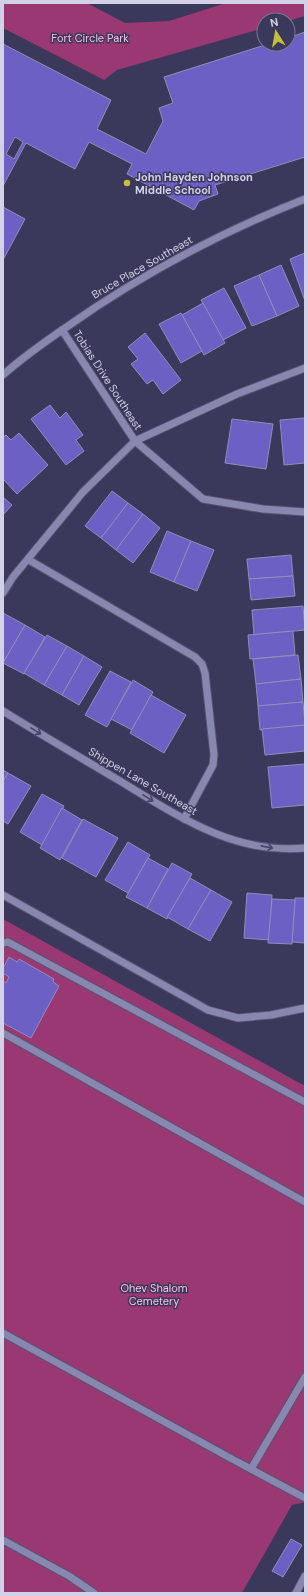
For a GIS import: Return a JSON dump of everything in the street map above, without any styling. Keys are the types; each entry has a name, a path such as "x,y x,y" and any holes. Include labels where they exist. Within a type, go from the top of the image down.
{"street":[{"name":"Bruce Place Southeast","path":"3,375 50,338 136,281 180,256 224,234 305,199"},
{"name":"Tobias Drive Southeast","path":"62,330 135,441 203,499 263,509 305,512"},
{"path":"3,593 13,577 29,560 83,492 135,441 237,394 305,368"},
{"path":"29,560 195,657 202,664 205,673 214,755 213,765 184,819"},
{"name":"Shippen Lane Southeast","path":"3,711 184,819 231,841 274,849 305,848"},
{"path":"3,895 208,1010 238,1018 271,1015 305,1008"},
{"path":"3,944 8,942 305,1102"},
{"path":"3,1033 305,1202"},
{"path":"3,1333 251,1470 305,1498"},
{"path":"251,1470 305,1377"},
{"path":"3,1540 69,1576 94,1593"},
{"path":"296,1593 305,1576"}],"green space":[{"name":"Fort Circle Park","path":"3,3 87,3 125,23 169,21 226,3 305,3 305,16 296,19 296,12 256,12 256,30 117,70 104,80 3,28"},
{"name":"Ohev Shalom Cemetery","path":"3,919 305,1086 305,1502 292,1505 242,1593 3,1593"}],"building":[{"path":"305,32 305,157 215,185 218,194 199,201 194,210 127,174 132,164 89,142 75,169 26,143 3,186 3,44 111,100 97,129 146,154 163,121 159,108 173,103 164,77 256,48 256,52 296,52 296,35","holes":["15,137 23,142 14,159 6,154"]},
{"path":"3,207 25,219 3,260"},
{"path":"305,253 305,301 290,259"},
{"path":"281,265 299,306 277,316 259,275"},
{"path":"259,275 277,316 252,326 234,286"},
{"path":"224,288 246,328 223,340 201,300"},
{"path":"203,303 225,343 204,355 182,315"},
{"path":"181,313 202,351 181,363 159,324"},
{"path":"145,333 181,380 163,394 153,380 147,384 131,364 138,359 128,347"},
{"path":"50,405 60,418 66,412 83,435 76,440 84,451 66,465 31,419"},
{"path":"305,418 305,463 284,465 280,420"},
{"path":"232,419 273,424 266,469 225,463"},
{"path":"19,433 48,465 17,494 3,479 3,437 6,435 11,440"},
{"path":"112,491 128,503 101,538 85,526"},
{"path":"3,497 12,505 3,515"},
{"path":"128,503 143,514 116,550 101,538"},
{"path":"143,514 160,528 133,563 116,550"},
{"path":"167,531 191,541 174,582 150,572"},
{"path":"191,541 214,550 197,591 174,582"},
{"path":"291,555 293,576 249,579 247,559"},
{"path":"293,576 295,596 251,600 249,579"},
{"path":"303,606 305,630 254,635 252,610"},
{"path":"3,613 25,625 3,663"},
{"path":"25,625 45,637 24,674 3,663"},
{"path":"293,631 295,655 250,659 248,635"},
{"path":"47,635 67,646 44,685 24,673"},
{"path":"67,646 84,656 62,695 44,685"},
{"path":"298,655 301,679 256,684 253,659"},
{"path":"84,656 102,667 79,705 62,695"},
{"path":"110,671 131,682 107,727 85,715"},
{"path":"301,679 303,702 258,706 256,684"},
{"path":"133,680 153,692 132,730 111,719"},
{"path":"151,695 186,715 164,753 130,733"},
{"path":"303,702 305,725 260,730 258,706"},
{"path":"305,725 305,751 265,755 262,729"},
{"path":"305,764 305,805 272,808 268,767"},
{"path":"3,770 8,773 3,781"},
{"path":"8,773 31,786 8,824 3,821 3,781"},
{"path":"42,794 64,806 42,845 20,832"},
{"path":"62,808 82,820 60,860 40,848"},
{"path":"83,819 118,838 96,877 62,858"},
{"path":"128,842 150,855 128,893 105,880"},
{"path":"148,858 168,869 147,908 126,897"},
{"path":"172,863 192,874 167,919 147,908"},
{"path":"190,878 211,890 188,929 167,917"},
{"path":"211,890 232,902 210,941 188,929"},
{"path":"247,893 272,895 269,940 244,938"},
{"path":"295,898 305,898 305,943 292,942"},
{"path":"272,899 295,900 292,944 268,943"},
{"path":"9,957 17,962 19,959 54,979 53,982 59,986 31,1038 3,1023 3,981 6,983 9,977 3,973 3,968"},
{"path":"291,1539 302,1545 283,1577 272,1571"}],"place":[{"name":"John Hayden Johnson Middle School","path":"127,183"}]}
